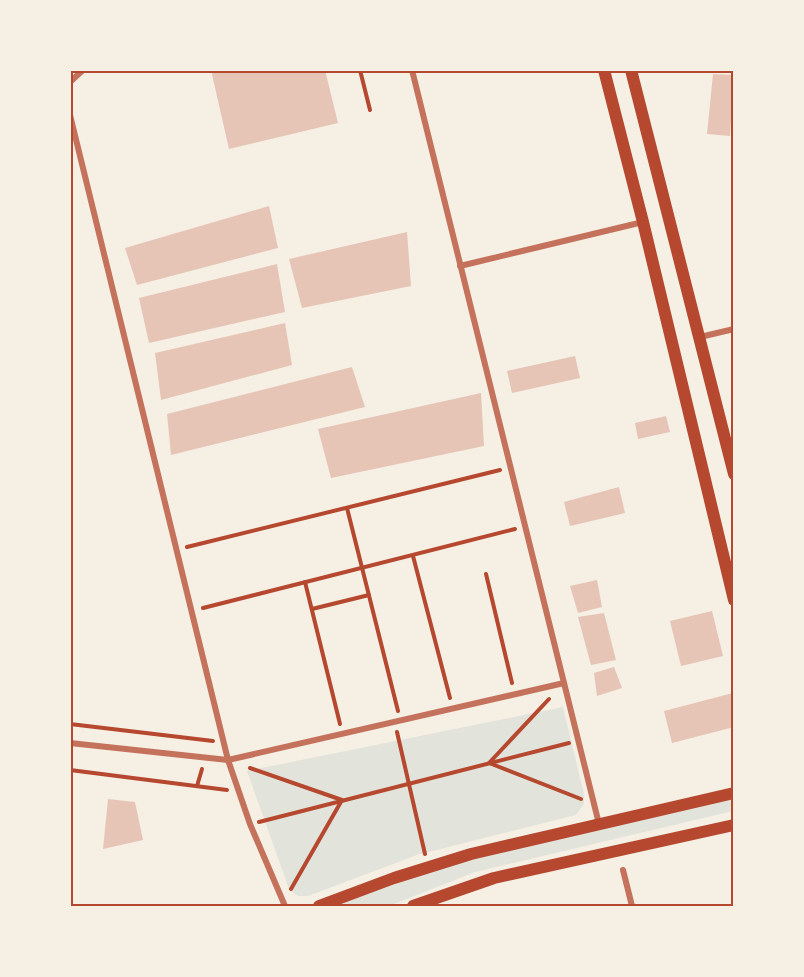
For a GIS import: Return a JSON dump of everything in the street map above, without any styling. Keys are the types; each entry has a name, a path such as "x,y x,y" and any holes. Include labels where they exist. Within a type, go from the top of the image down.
{"main road":[{"path":"604,70 734,600"},
{"path":"631,70 733,472"},
{"path":"319,906 428,866 471,854 734,793"},
{"path":"413,906 494,878 734,825"}],"street":[{"path":"70,82 83,70"},
{"path":"412,70 599,824"},
{"path":"70,115 223,742 250,824 284,904"},
{"path":"460,266 643,222"},
{"path":"700,337 734,329"},
{"path":"70,742 228,760 564,683"},
{"path":"623,870 632,906"}],"path":[{"path":"360,70 370,110"},
{"path":"177,549 510,468"},
{"path":"347,508 364,568 428,866"},
{"path":"192,610 525,526"},
{"path":"413,556 453,710"},
{"path":"486,574 515,695"},
{"path":"305,582 342,734"},
{"path":"312,609 369,595"},
{"path":"489,763 564,683"},
{"path":"70,724 223,742"},
{"path":"250,824 578,741"},
{"path":"228,760 342,800"},
{"path":"489,763 594,804"},
{"path":"70,770 238,791"},
{"path":"284,904 342,800"}],"shaded area":[{"path":"563,707 584,794 584,804 576,815 417,855 308,896 298,896 289,889 247,771"},
{"path":"733,798 733,811 475,872 389,906 331,906 443,866"}],"building":[{"path":"211,70 325,70 338,123 229,149"},
{"path":"713,74 734,75 730,136 707,134"},
{"path":"269,206 278,248 137,285 125,248"},
{"path":"407,232 411,286 302,308 289,259"},
{"path":"277,264 285,312 149,343 139,298"},
{"path":"285,323 292,365 161,400 155,353"},
{"path":"575,356 580,378 512,393 507,371"},
{"path":"352,367 365,407 171,455 167,414"},
{"path":"481,393 484,446 331,478 318,429"},
{"path":"666,416 670,432 638,439 635,423"},
{"path":"619,487 625,513 570,526 564,502"},
{"path":"597,580 602,607 578,613 570,586"},
{"path":"712,611 723,656 681,666 670,621"},
{"path":"604,613 616,660 591,665 578,617"},
{"path":"614,667 622,688 597,696 594,673"},
{"path":"733,693 734,727 672,743 664,711"},
{"path":"108,799 135,802 143,840 103,849"}]}
